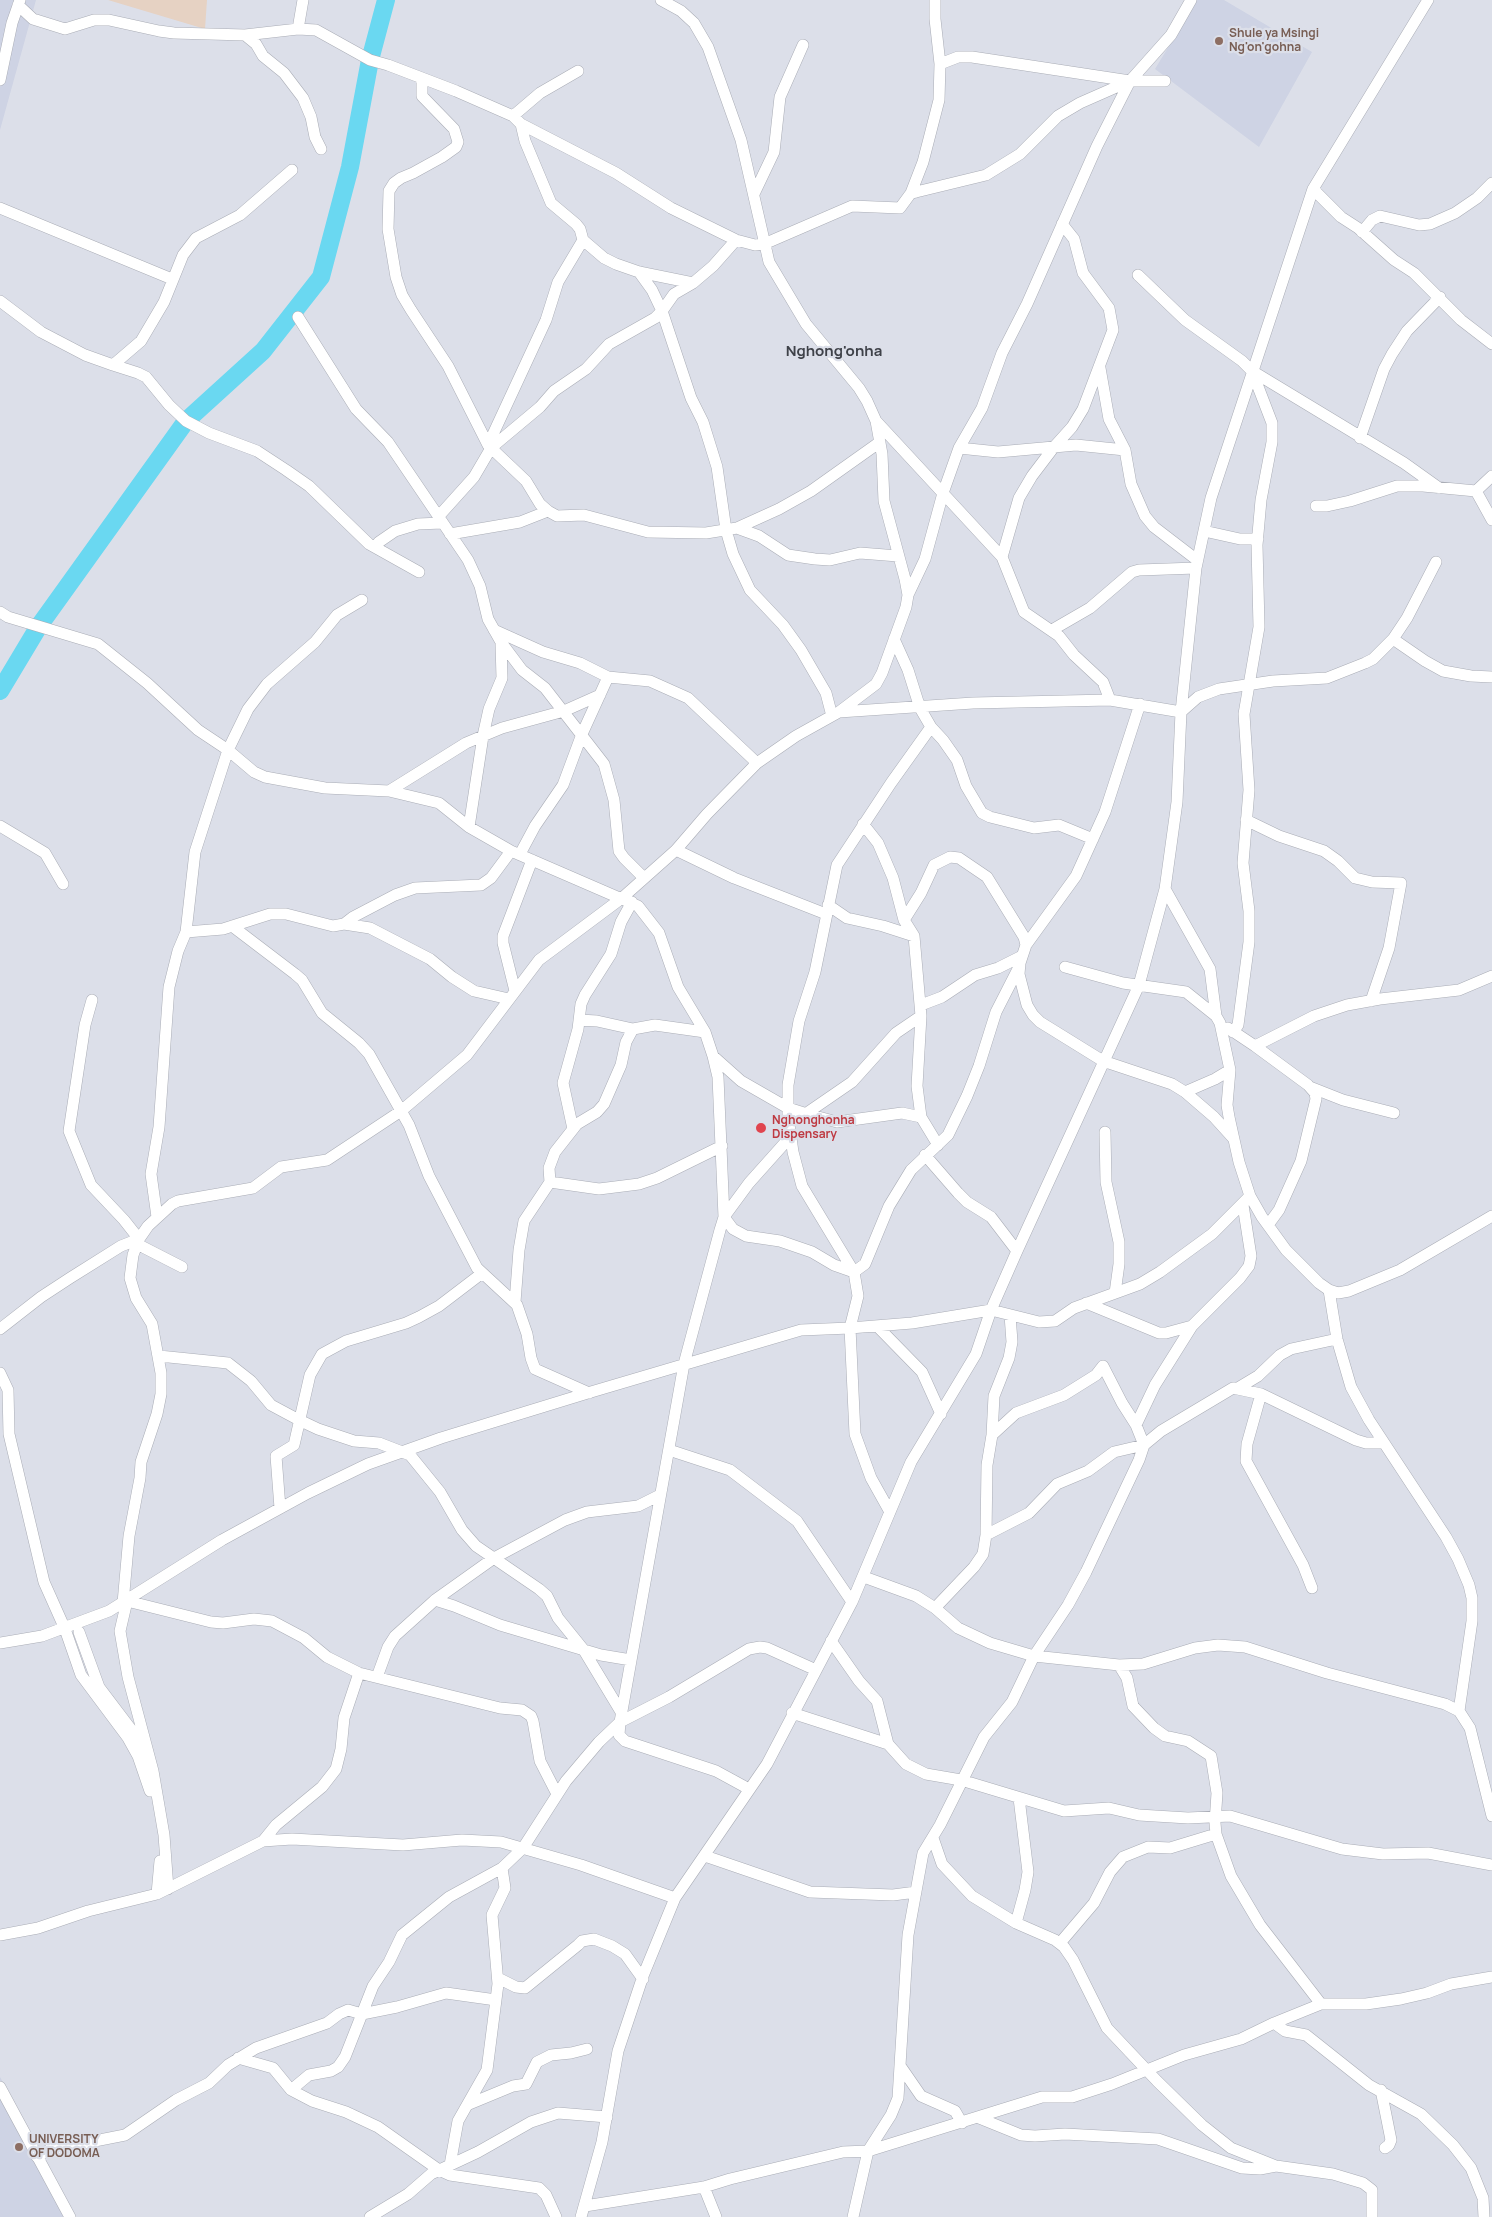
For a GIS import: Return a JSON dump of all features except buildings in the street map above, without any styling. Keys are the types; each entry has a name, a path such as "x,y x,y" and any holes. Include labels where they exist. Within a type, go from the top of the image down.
{"street":[{"path":"298,28 303,0"},
{"path":"661,0 681,6 700,31 708,48 741,140 769,262 806,324 868,401 876,421 880,442 884,501 908,595"},
{"path":"19,2 33,19 65,29 94,20 109,20 158,32 245,34 278,32 298,28 316,30 359,56 422,78 517,120 616,173 671,208 736,240 749,244 764,244 852,206 900,208 911,193 938,107 940,64 935,0"},
{"path":"168,1889 164,1835 149,1753 128,1677 120,1631 125,1602 129,1536 140,1478 141,1462 160,1404 161,1373 152,1324 136,1298 130,1278 130,1266 138,1242 157,1217 178,1201 253,1188 281,1167 327,1160 401,1111 467,1055 539,960 627,900 644,878 676,850 706,814 757,763 796,736 835,714 876,684 906,606 908,595 925,560 943,493 959,448 982,408 1002,353 1097,146 1130,80 1159,51 1171,35 1191,0"},
{"path":"1428,0 1313,189 1211,498 1197,564 1181,712 1176,802 1165,889 1139,985 1017,1251 991,1310 976,1354 911,1462 852,1602 767,1764 675,1898 643,1979 618,2051 602,2142 583,2211 704,2186 730,2178 842,2152 868,2151 1042,2097 1072,2097 1125,2080 1147,2069 1184,2055 1242,2039 1274,2023 1321,2004 1366,2004 1402,1999 1427,1993 1451,1984 1492,1977"},
{"path":"0,80 12,23 19,2"},
{"path":"0,31 12,23"},
{"path":"245,34 256,44 263,56 284,74 303,98 311,117 315,137 322,148"},
{"path":"754,194 774,152 780,98 803,45"},
{"path":"940,64 958,57 972,57 1130,80 1165,82"},
{"path":"517,120 540,93 578,71"},
{"path":"422,78 422,96 454,129 458,142 456,147 442,157 401,178 394,183 389,191 388,230 396,277 402,295 410,310 448,366 490,446 526,480 540,504 548,511 557,516 584,516 648,532 706,533 732,529 779,509 811,491 880,442"},
{"path":"911,193 986,175 1020,154 1063,112 1130,80"},
{"path":"517,120 548,197 555,207 576,224 580,229 583,240 611,261 639,272 693,283"},
{"path":"113,365 141,341 164,302 172,279 186,250 196,238 240,215 292,170"},
{"path":"1362,232 1372,220 1380,216 1419,225 1430,224 1455,213 1476,198 1492,183"},
{"path":"1313,189 1335,211 1394,260 1414,273 1461,320 1492,344"},
{"path":"0,208 172,279"},
{"path":"1002,557 1018,498 1054,447 1072,427 1083,409 1113,330 1111,314 1083,273 1074,239 1062,224"},
{"path":"375,547 395,531 440,520 474,477 490,446 546,320 558,282 583,240"},
{"path":"490,446 540,407 554,390 586,369 608,344 655,318 674,294 693,283 713,266 736,240"},
{"path":"639,272 652,290 662,311 688,390 702,422 717,467 732,529 730,546 746,583 754,596 783,625 801,650 826,693 835,714"},
{"path":"1138,275 1185,320 1242,361 1252,371 1404,463 1439,488"},
{"path":"1360,438 1384,369 1392,354 1407,331 1440,297"},
{"path":"0,301 41,332 85,355 146,377 168,405 186,421 209,433 257,451 309,486 358,535 419,572"},
{"path":"298,317 356,409 388,442 468,560 480,586 488,619 501,642 522,670 545,688 604,764 609,780 619,851 644,878"},
{"path":"1100,366 1109,420 1126,450 1131,484 1145,516 1154,527 1197,564"},
{"path":"1233,1032 1238,1025 1249,942 1249,910 1243,863 1249,776 1244,722 1259,627 1257,595 1258,539 1261,500 1272,442 1272,423 1252,371"},
{"path":"876,421 1002,557 1024,612 1052,630 1103,682 1110,700"},
{"path":"959,448 998,452 1076,445 1126,450"},
{"path":"1316,506 1327,506 1350,501 1397,486 1476,491 1492,476"},
{"path":"1476,491 1492,520"},
{"path":"450,534 520,522 548,511"},
{"path":"732,529 759,536 783,552 793,556 824,560 860,553 898,556"},
{"path":"1204,531 1240,539 1258,539"},
{"path":"1181,712 1198,697 1210,692 1273,681 1318,680 1336,676 1372,659 1393,638 1407,618 1436,562"},
{"path":"1052,630 1090,608 1132,572 1197,564"},
{"path":"157,1217 151,1174 159,1127 167,998 171,977 186,932 190,906 192,864 228,750 248,709 267,684 315,642 337,615 362,600"},
{"path":"0,612 8,617 98,644 148,682 198,730 228,750 254,772 265,777 326,788 389,790 439,802 469,827 516,852 627,900 642,910 659,933 683,997 706,1032 718,1077 724,1217 684,1364 620,1717 620,1735 626,1741 716,1771 749,1789"},
{"path":"494,630 543,652 580,663 608,677 650,681 688,698 757,763"},
{"path":"1393,638 1425,661 1443,671 1461,675 1492,677"},
{"path":"894,639 908,670 920,708 931,727 957,760 966,786 985,815 1034,828 1059,825 1094,839"},
{"path":"469,827 483,736 489,709 502,678 501,642"},
{"path":"344,924 353,916 395,895 414,888 482,885 491,878 516,852 564,785 582,734 608,677"},
{"path":"389,790 466,743 564,711 600,695"},
{"path":"835,714 1038,701 1110,700 1181,712"},
{"path":"854,1272 864,1264 888,1206 912,1170 948,1136 967,1096 996,1012 1019,967 1024,950 1073,882 1094,839 1105,812 1140,704"},
{"path":"890,1512 871,1478 856,1441 852,1398 850,1328 858,1296 854,1272 802,1186 795,1164 789,1122 788,1085 794,1044 814,972 837,865 863,824 931,727"},
{"path":"1246,820 1279,836 1324,852 1338,861 1355,878 1372,882 1402,883 1389,948 1371,1001"},
{"path":"863,824 878,843 893,878 904,920 914,936 921,1010 917,1086 921,1117 938,1145"},
{"path":"0,826 45,853 63,884"},
{"path":"676,850 734,878 847,918 883,926 914,936"},
{"path":"904,920 921,893 932,868 950,857 960,858 991,882 1022,933 1024,950"},
{"path":"512,995 502,943 503,936 532,860"},
{"path":"1136,1425 1155,1385 1192,1326 1240,1278 1249,1266 1251,1256 1247,1200 1228,1105 1230,1070 1218,1019 1210,968 1165,889"},
{"path":"573,1129 563,1084 579,1020 581,1004 611,954 627,900"},
{"path":"186,932 223,929 270,914 286,914 333,926 344,924 377,930 430,959 452,978 474,991 512,995"},
{"path":"232,926 302,980 322,1013 360,1043 376,1064 409,1125 429,1176 481,1274 514,1302 522,1318 535,1369 589,1393"},
{"path":"789,1122 806,1114 852,1082 921,1010 975,975 998,968 1024,950"},
{"path":"1019,967 1027,1005 1040,1022 1103,1061 1172,1084 1185,1092 1214,1117 1234,1139"},
{"path":"1065,967 1098,978 1186,992 1233,1032 1310,1087 1343,1100 1394,1113"},
{"path":"1255,1046 1314,1016 1347,1005 1459,990 1492,976"},
{"path":"92,1000 85,1025 69,1131 91,1185 124,1220 138,1242 182,1267"},
{"path":"579,1020 597,1021 633,1029 654,1025 706,1032"},
{"path":"514,1302 522,1230 531,1209 550,1182 549,1168 553,1157 573,1129 604,1104 621,1065 626,1042 633,1029"},
{"path":"713,1056 741,1081 788,1108 806,1114 837,1122 902,1113 921,1117"},
{"path":"1185,1092 1230,1070"},
{"path":"1268,1225 1279,1210 1301,1161 1316,1099 1310,1087"},
{"path":"1105,1132 1106,1182 1119,1242 1119,1264 1115,1293"},
{"path":"724,1217 749,1183 791,1136"},
{"path":"550,1182 600,1189 639,1184 657,1178 722,1146"},
{"path":"926,1155 967,1202 991,1217 1017,1251"},
{"path":"1247,1200 1286,1250 1319,1283 1329,1290 1338,1293 1349,1291 1400,1270 1492,1216"},
{"path":"0,1643 42,1636 109,1611 222,1540 339,1477 401,1452 684,1364 790,1332 912,1323 991,1310 1049,1323 1055,1321 1066,1312 1140,1284 1160,1272 1212,1234 1247,1200"},
{"path":"724,1217 728,1224 738,1233 780,1242 812,1252 834,1265 854,1272"},
{"path":"0,1329 70,1278 121,1246 138,1242"},
{"path":"280,1508 275,1460 278,1453 294,1446 298,1420 310,1375 322,1354 346,1341 406,1323 418,1317 439,1306 481,1274"},
{"path":"1329,1290 1338,1340 1351,1387 1369,1420 1439,1526 1458,1559 1469,1585 1472,1598 1472,1621 1459,1711"},
{"path":"1086,1303 1161,1334 1192,1326"},
{"path":"935,1608 974,1567 983,1554 986,1535 987,1465 992,1435 994,1396 1009,1358 1012,1342 1010,1315"},
{"path":"877,1326 922,1372 941,1414"},
{"path":"986,1535 1029,1513 1057,1484 1088,1471 1114,1452 1144,1445 1161,1431 1227,1391 1238,1388 1258,1376 1280,1355 1290,1349 1338,1340"},
{"path":"159,1356 221,1362 233,1365 251,1381 266,1401 298,1420 318,1429 354,1440 379,1443 413,1457 440,1492 462,1530 476,1546 544,1593 563,1625 583,1649 620,1717"},
{"path":"853,2217 868,2151 895,2106 901,2067 901,2025 908,1935 923,1853 933,1838 984,1737 1017,1694 1034,1656 1068,1605 1086,1572 1139,1460 1144,1445 1136,1425 1103,1366 1096,1375 1064,1395 1016,1413 992,1435"},
{"path":"0,1373 8,1390 9,1434 44,1582 65,1628 81,1675 128,1738 143,1768 154,1806 160,1849 156,1894"},
{"path":"1238,1388 1260,1394 1356,1440 1366,1443 1384,1442"},
{"path":"1260,1394 1247,1444 1246,1462 1304,1565 1312,1588"},
{"path":"669,1450 730,1470 797,1521 852,1602"},
{"path":"377,1677 391,1640 435,1600 494,1558 565,1520 587,1512 638,1506 660,1495"},
{"path":"864,1577 916,1596 935,1608 958,1628 976,1637 996,1646 1034,1656 1119,1665 1143,1664 1195,1648 1218,1645 1245,1647 1327,1673 1436,1702 1459,1711 1470,1728 1492,1816"},
{"path":"435,1600 500,1625 583,1649 631,1660"},
{"path":"125,1602 212,1622 224,1623 254,1619 272,1621 304,1638 327,1657 360,1673 500,1708 517,1709 526,1712 533,1721 543,1768 557,1794"},
{"path":"78,1632 99,1688 149,1753"},
{"path":"831,1641 855,1676 877,1701 888,1744 906,1764 926,1774 961,1780 1070,1812 1109,1808 1139,1816 1238,1818 1342,1849 1383,1854 1428,1853 1492,1865"},
{"path":"291,2090 309,2075 331,2071 338,2067 345,2056 373,1986 389,1962 402,1935 449,1897 502,1868 523,1848 557,1794 620,1717 669,1697 749,1649 767,1648 816,1670"},
{"path":"1119,1665 1127,1678 1130,1700 1154,1728 1165,1736 1188,1741 1211,1756 1217,1793 1216,1834 1241,1895 1267,1935 1321,2004"},
{"path":"0,1936 38,1928 88,1911 156,1894 263,1841 280,1822 326,1782 336,1769 342,1749 344,1718 360,1673"},
{"path":"792,1714 888,1744"},
{"path":"1016,1923 1026,1890 1028,1872 1019,1798"},
{"path":"1060,1943 1094,1903 1110,1872 1123,1857 1148,1847 1170,1848 1216,1834"},
{"path":"933,1838 942,1864 965,1890 1016,1923 1060,1943 1073,1960 1107,2028 1166,2091 1228,2146 1276,2166 1333,2174 1363,2183 1372,2190 1372,2217"},
{"path":"263,1841 302,1839 403,1845 449,1840 502,1842 675,1898"},
{"path":"704,1856 810,1892 894,1895 916,1892"},
{"path":"450,2166 458,2121 480,2086 487,2070 498,1978 491,1919 493,1910 505,1888 502,1868"},
{"path":"498,1978 523,1989 582,1941 594,1940 612,1946 625,1954 643,1979"},
{"path":"38,2157 49,2150 126,2135 176,2100 209,2083 238,2058 256,2048 327,2023 348,2010 362,2014 446,1993 496,2000"},
{"path":"1274,2023 1285,2031 1306,2035 1370,2085 1421,2114 1453,2145 1471,2168 1483,2198 1484,2217"},
{"path":"467,2105 513,2086 526,2084 537,2062 551,2055 571,2054 587,2049"},
{"path":"238,2058 273,2068 291,2090 312,2102 346,2112 378,2127 439,2170 450,2175 538,2188 546,2195 556,2217"},
{"path":"901,2067 921,2096 955,2111 962,2123"},
{"path":"0,2087 70,2217"},
{"path":"1381,2090 1390,2140 1385,2148"},
{"path":"370,2217 408,2194 439,2170 532,2122 553,2114 564,2113 607,2116"},
{"path":"979,2118 1021,2135 1072,2134 1158,2139 1242,2168 1260,2169 1276,2166"},
{"path":"704,2186 716,2217"}],"shaded area":[{"path":"0,0 36,0 0,130"},
{"path":"108,0 207,0 205,29"},
{"path":"1197,0 1224,0 1312,52 1259,147 1155,69"},
{"name":"UNIVERSITY OF DODOMA","path":"0,2077 76,2217 0,2217"}],"waterway":[{"path":"0,691 39,626 186,421 263,351 321,277 350,167 370,60 386,0"}],"place":[{"name":"Shule ya Msingi Ng'on'gohna","path":"1219,41"},
{"name":"Nghonghonha Dispensary","path":"761,1128"},
{"name":"UNIVERSITY OF DODOMA","path":"19,2147"}],"district":[{"name":"Nghong'onha","path":"834,352"}]}
